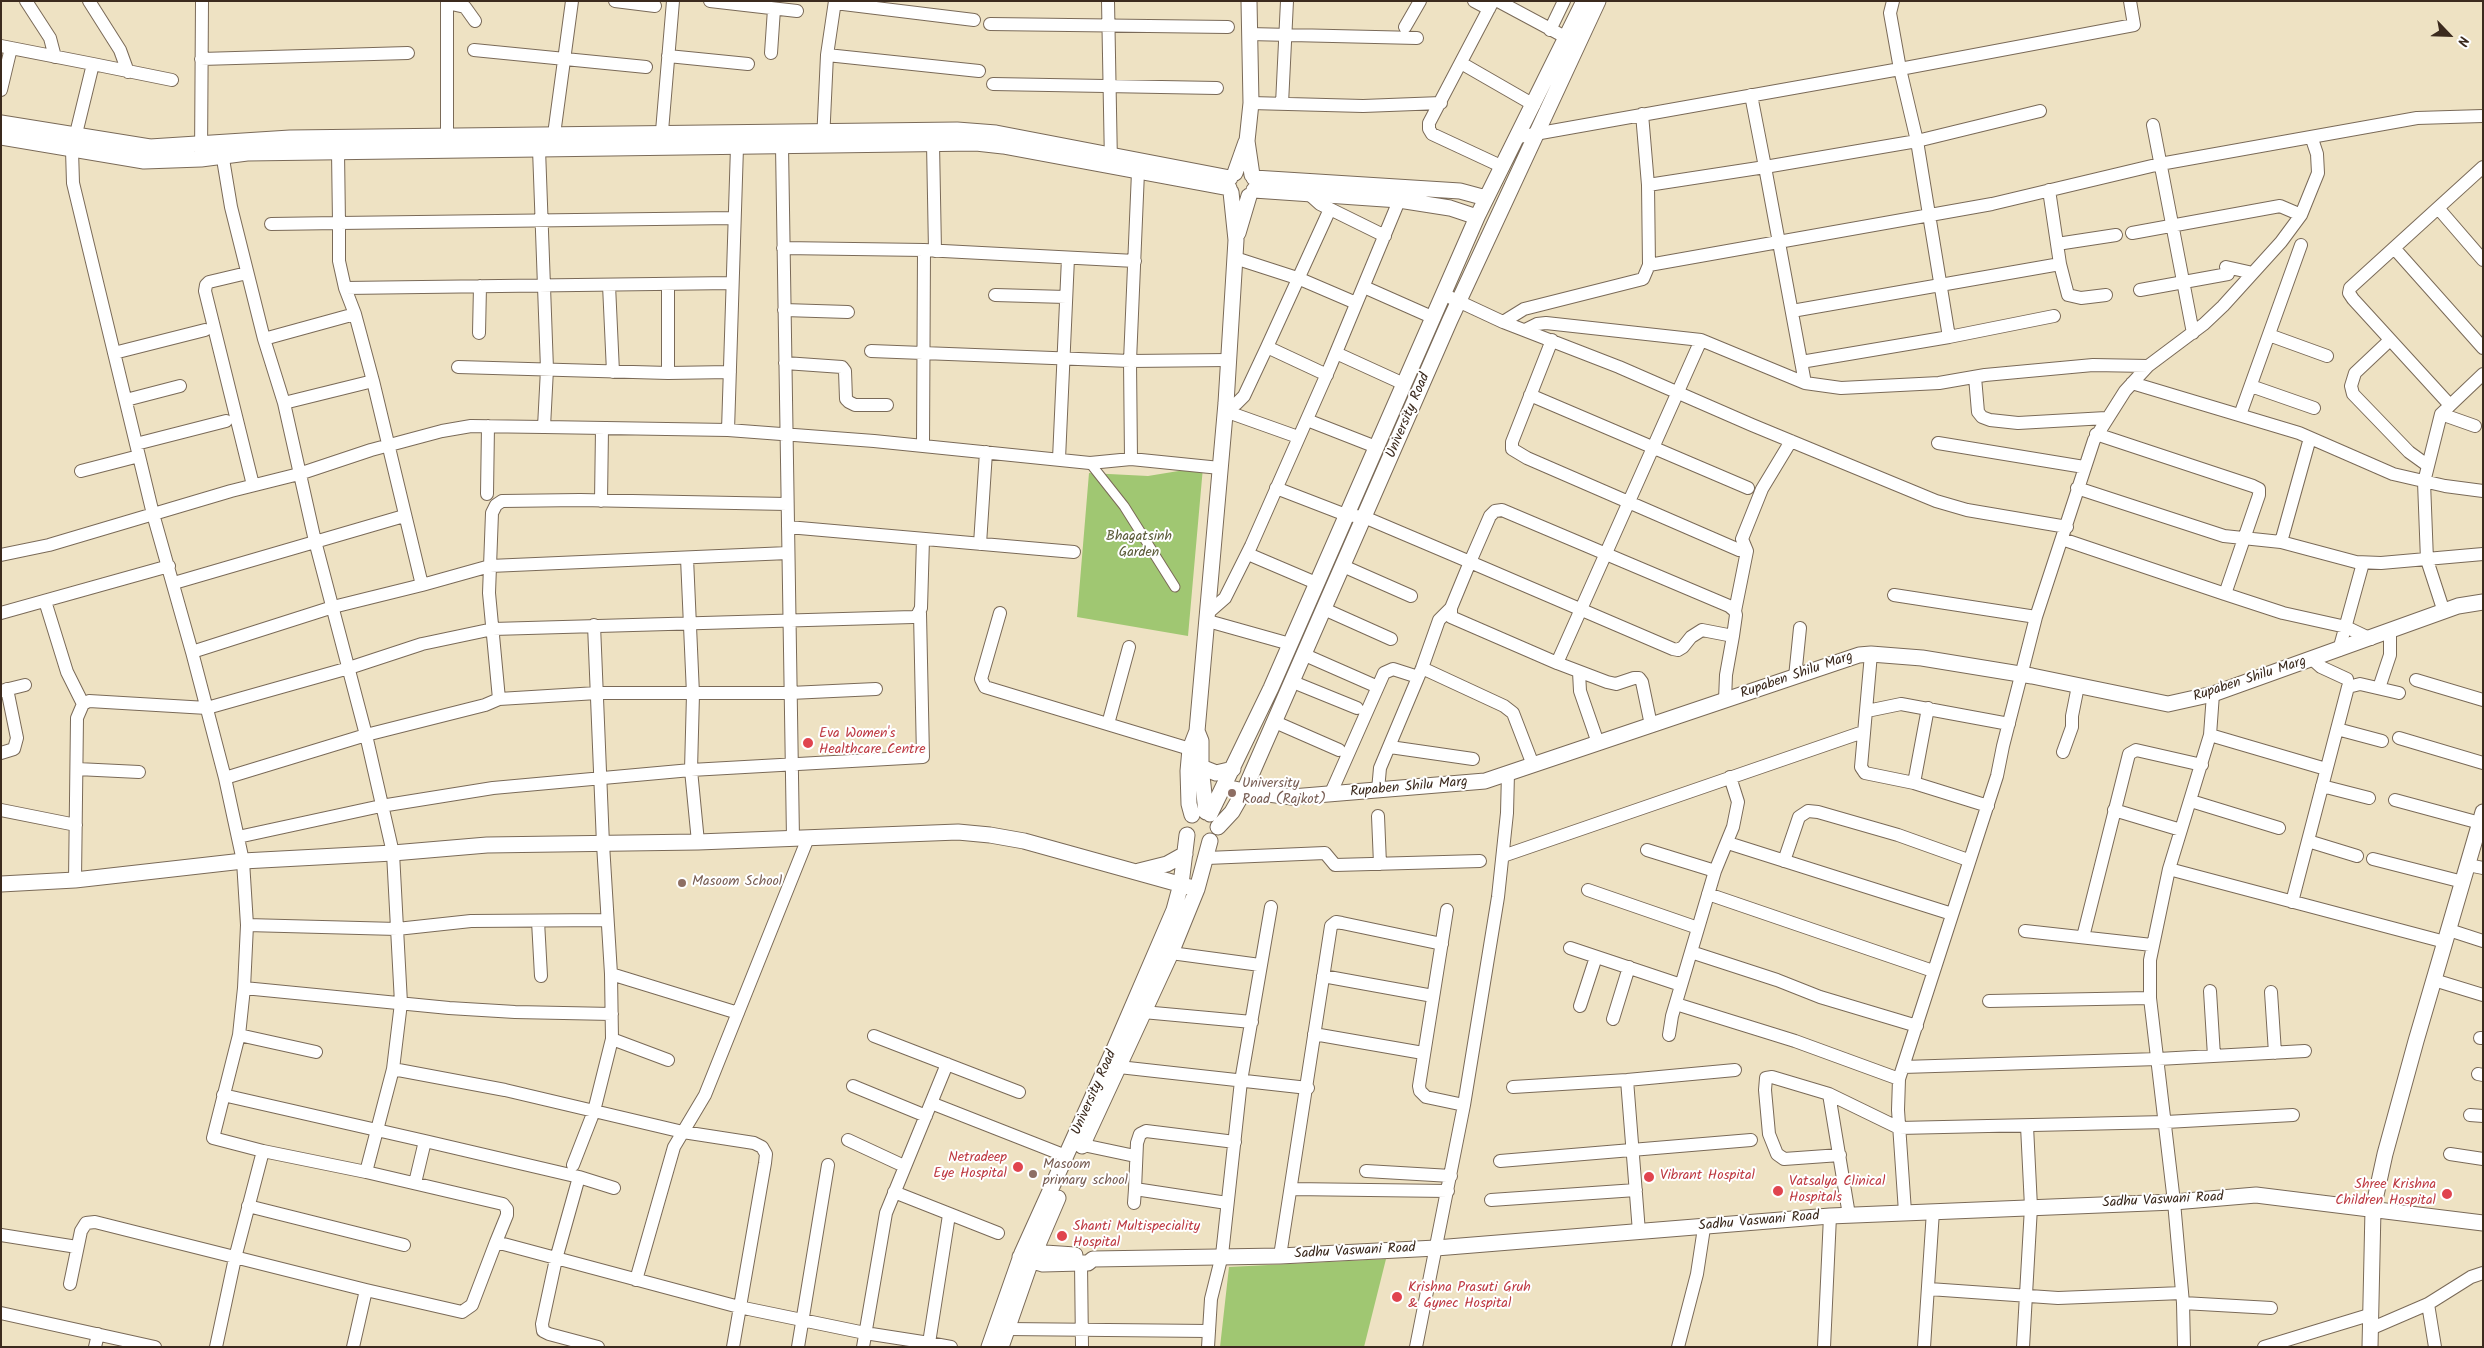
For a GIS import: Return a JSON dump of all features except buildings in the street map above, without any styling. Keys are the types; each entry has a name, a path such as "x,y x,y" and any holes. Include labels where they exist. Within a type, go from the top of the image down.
{"street":[{"path":"89,1 120,50 128,72"},
{"path":"201,151 202,1"},
{"path":"544,427 547,369 541,222 549,144 566,59 572,1"},
{"path":"616,1 655,6"},
{"path":"661,141 673,1"},
{"path":"710,1 797,11"},
{"path":"1108,1 1107,26 1112,161"},
{"path":"1236,240 1252,185 1247,140 1250,103 1249,1"},
{"path":"1282,104 1287,1"},
{"path":"1405,27 1420,1"},
{"path":"1474,1 1493,4 1567,38"},
{"path":"1550,30 1564,1"},
{"name":"University Road","path":"1203,813 1225,786 1233,769 1445,295 1477,217 1584,1"},
{"name":"University Road","path":"1218,827 1232,812 1244,792 1459,302 1598,1"},
{"path":"1893,1 1890,12 1900,69 1917,141 1949,337"},
{"path":"1518,137 2134,25 2130,1"},
{"path":"29,2 50,38 55,57"},
{"path":"447,151 446,2 465,7 475,21"},
{"path":"823,139 827,55 835,2 974,20"},
{"path":"1493,4 1429,123 1429,129 1432,134 1503,167"},
{"path":"771,53 774,9"},
{"path":"990,24 1228,27"},
{"path":"1249,34 1417,38"},
{"path":"1,90 6,47 172,80"},
{"path":"474,50 646,67"},
{"path":"201,59 408,53"},
{"path":"827,55 979,71"},
{"path":"668,56 748,64"},
{"path":"1461,63 1534,105"},
{"path":"70,1284 81,1231 86,1223 95,1222 454,1311 467,1310 472,1305 507,1215 507,1209 503,1204 212,1138 239,1035 244,988 247,925 242,861 208,708 153,514 73,183 73,143 93,64"},
{"path":"993,84 1217,88"},
{"path":"1751,95 1805,383"},
{"path":"1250,103 1362,106 1441,103"},
{"path":"1648,185 1917,141 2040,111"},
{"path":"1503,322 1524,309 1639,281 1646,274 1649,265 1648,185 1642,114"},
{"path":"1649,265 1930,215 2160,164 2417,118 2483,116"},
{"path":"1,123 144,161 221,149 446,134 549,144"},
{"path":"2153,125 2192,333"},
{"path":"661,141 737,147 782,146 823,139 928,129 974,131 1112,161 1231,183"},
{"path":"221,149 338,152 447,151 549,144 661,141 789,131 823,139 976,143 1003,146 1112,161 1138,172 1231,183 1244,171 1252,185"},
{"path":"1,136 73,143"},
{"path":"1905,1212 1899,1128 1899,1079 1968,860 1988,806 2036,617 2096,434 2132,383 2148,366 2192,333 2223,306 2301,215 2318,173 2317,154 2312,138"},
{"path":"1203,813 1186,825 1188,835 1200,844 1214,838 1218,827 1217,822 1203,813 1188,789 1190,749 1197,732 1225,407 1236,240 1231,183 1247,140"},
{"path":"923,446 924,354 930,251 933,143"},
{"path":"782,146 793,838"},
{"path":"728,430 737,147"},
{"path":"221,149 231,207 247,273 264,339 284,403 315,541 366,735 393,853 401,1003 393,1069 366,1172"},
{"path":"338,152 339,261 345,288 355,314 373,381 422,585"},
{"path":"2449,404 2390,340 2350,293 2350,288 2483,167"},
{"path":"1131,459 1130,361 1138,172"},
{"path":"1231,183 1237,197 1252,185 1402,193 1477,217"},
{"path":"1252,185 1310,195 1460,191 1486,198"},
{"path":"2049,190 2060,264 2068,294 2081,298 2106,295"},
{"path":"1208,617 1225,598 1248,554 1327,375 1402,193"},
{"path":"1310,195 1330,209 1385,236"},
{"path":"2132,233 2280,206 2287,207 2301,215"},
{"path":"2438,208 2483,260"},
{"path":"1225,407 1236,404 1244,396 1300,279 1330,209"},
{"path":"271,224 734,218"},
{"path":"2057,244 2116,236"},
{"path":"2240,415 2302,245"},
{"path":"784,248 930,251 1135,261"},
{"path":"2394,248 2483,348"},
{"path":"1059,459 1068,258"},
{"path":"1235,258 1300,279 1356,303"},
{"path":"1792,311 2060,264"},
{"path":"2140,290 2183,284 2227,271 2252,273"},
{"path":"247,273 209,282 206,285 205,291 253,486"},
{"path":"345,288 732,283"},
{"path":"668,284 668,373"},
{"path":"609,285 613,372"},
{"path":"479,333 480,286"},
{"path":"1364,286 1434,318"},
{"path":"995,295 1066,297"},
{"path":"1445,295 1503,322 1552,340 1936,501 1966,510 2067,527"},
{"path":"784,310 848,312"},
{"path":"264,339 355,314"},
{"path":"1801,362 1949,337 2054,316"},
{"path":"1526,330 1537,324 1546,323 1701,340 1805,383 1841,388 1939,383 1975,377 2092,365 2148,366"},
{"path":"114,353 205,330"},
{"path":"2269,335 2327,356"},
{"path":"1552,340 1512,442 1512,449 1527,458 1630,501 1739,550"},
{"path":"1557,663 1701,340"},
{"path":"2390,340 2355,373 2351,386 2353,394 2409,452 2428,465"},
{"path":"1267,347 1327,375"},
{"path":"871,352 1130,361 1228,360"},
{"path":"1336,353 1404,384"},
{"path":"785,363 842,367 845,371 846,399 855,404 887,405"},
{"path":"458,367 613,372 730,372"},
{"path":"2444,612 2426,560 2424,482 2441,414 2449,404 2483,374"},
{"path":"1975,377 1978,412 1982,417 1990,420 2018,423 2106,418"},
{"path":"284,403 373,381"},
{"path":"2132,383 2310,438 2394,474 2424,482 2483,491"},
{"path":"126,400 180,386"},
{"path":"2251,386 2314,408"},
{"path":"1530,395 1748,488"},
{"path":"1225,407 1298,437"},
{"path":"2441,414 2475,426"},
{"path":"1307,420 1376,447"},
{"path":"81,471 226,421"},
{"path":"1,555 49,545 299,474 388,446 442,431 471,426 728,430 1090,462 1131,459 1220,468"},
{"path":"487,494 488,426"},
{"path":"601,501 602,429"},
{"path":"2096,434 2259,489 2259,495 2225,594"},
{"path":"2281,542 2310,438"},
{"path":"1725,700 1726,676 1735,611 1747,552 1742,539 1762,489 1790,441"},
{"path":"1938,443 2084,467"},
{"path":"980,544 986,452"},
{"path":"1090,462 1124,506 1175,587"},
{"path":"1276,488 1346,515 1364,517 1678,650 1696,632 1702,630 1732,636"},
{"path":"2077,488 2224,536 2244,540 2281,542 2364,563 2426,560 2483,554"},
{"path":"499,699 489,593 492,513 496,505 502,502 601,501 788,504"},
{"path":"1651,725 1642,682 1639,678 1616,684 1579,672 1451,617 1451,608 1490,516 1495,511 1502,510 1735,611"},
{"path":"174,583 404,516"},
{"path":"788,527 1074,552"},
{"path":"238,837 381,806 493,788 600,780 691,770 923,758 920,612 923,539"},
{"path":"2062,539 2283,613 2346,627 2371,639"},
{"path":"192,652 333,607 490,566 788,554"},
{"path":"1248,554 1316,583"},
{"path":"687,558 693,694 691,770 698,842"},
{"path":"2339,650 2364,563"},
{"path":"1,613 169,566"},
{"path":"1343,566 1410,596"},
{"path":"1894,595 2036,617"},
{"path":"45,600 67,672 83,704"},
{"name":"Rupaben Shilu Marg","path":"1225,786 1244,792 1292,797 1485,781 1859,655 1872,654 1922,658 2020,674 2168,704 2213,694 2444,612 2483,602"},
{"path":"1378,790 1380,768 1420,673 1439,620 1451,608"},
{"path":"1324,609 1391,639"},
{"path":"75,880 77,718 83,704 96,700 208,708 349,668 422,644 493,629 908,618 917,616 920,612"},
{"path":"1000,613 980,679 985,687 1190,749"},
{"path":"1208,617 1290,644"},
{"path":"573,1164 594,1111 612,1039 611,974 603,844 594,625"},
{"path":"1795,677 1800,628"},
{"path":"2379,688 2390,655 2390,632"},
{"path":"1108,724 1129,647"},
{"path":"1872,654 1867,711 1863,732 1861,767 1865,773 1914,783 1988,806"},
{"path":"1305,655 1371,684"},
{"path":"2312,659 2321,667 2347,678"},
{"path":"1330,795 1384,673 1393,669 1420,673 1504,706 1512,713 1533,765"},
{"path":"1579,672 1580,691 1598,742"},
{"path":"2416,680 2483,700"},
{"path":"1293,682 1357,708"},
{"path":"2292,902 2348,688 2360,684 2399,693"},
{"path":"1,753 14,749 17,738 4,690 25,685"},
{"path":"2063,752 2072,727 2072,716 2078,686"},
{"path":"225,778 366,735 485,705 499,699 597,693 790,693 876,689"},
{"path":"2184,1347 2174,1202 2150,998 2150,960 2169,869 2210,735 2213,694"},
{"path":"1867,711 1901,704 2009,724"},
{"path":"1914,783 1928,708"},
{"path":"1275,722 1339,750"},
{"path":"2336,729 2382,741"},
{"path":"1197,732 1201,741 1203,813"},
{"path":"1503,856 1863,732"},
{"path":"2210,735 2326,769"},
{"path":"2399,738 2483,763"},
{"path":"1390,746 1473,759"},
{"path":"2083,937 2129,754 2136,750 2202,765"},
{"path":"1201,767 1216,773 1233,769"},
{"path":"76,769 139,772"},
{"path":"1416,1347 1464,1105 1498,897 1507,813 1508,773"},
{"path":"1669,1035 1681,985 1715,871 1728,843 1738,802 1730,777"},
{"path":"2322,786 2369,798"},
{"path":"2191,800 2279,828"},
{"path":"2370,1347 2373,1209 2385,1154 2463,882 2475,866 2481,825 2395,800"},
{"path":"1,810 76,825"},
{"path":"2114,810 2182,830"},
{"path":"1784,861 1799,816 1808,811 1818,812 1890,833 1968,860"},
{"path":"1378,816 1380,864"},
{"path":"1,884 75,880 242,861 393,853 488,845 698,842 958,832 990,835 1024,842 1197,889"},
{"name":"University Road","path":"989,1347 1066,1156 1174,910 1181,884 1188,835"},
{"path":"636,1280 666,1168 674,1147 705,1095 808,838"},
{"name":"University Road","path":"1000,1347 1007,1329 1028,1254 1083,1145 1171,953 1197,889 1207,858 1210,841"},
{"path":"2308,841 2357,856"},
{"path":"1728,843 1952,914"},
{"path":"1647,850 1715,871"},
{"path":"1135,872 1167,864 1185,854"},
{"path":"1207,858 1325,854 1335,865 1480,861"},
{"path":"2373,860 2463,882"},
{"path":"2169,869 2292,902 2447,936 2483,940"},
{"path":"1588,890 1698,928"},
{"path":"1708,894 1933,971"},
{"path":"1208,1347 1211,1299 1222,1255 1242,1081 1271,906"},
{"path":"1447,910 1419,1086 1422,1095 1464,1105"},
{"path":"247,925 398,929 471,921 607,920"},
{"path":"538,921 541,976"},
{"path":"1280,1256 1308,1088 1329,930 1336,922 1442,944"},
{"path":"2025,931 2152,945"},
{"path":"1570,948 1681,985"},
{"path":"1691,952 1778,980 1820,997 1917,1026"},
{"path":"1171,953 1260,965"},
{"path":"1580,1006 1596,957"},
{"path":"1613,1019 1629,968"},
{"path":"611,974 738,1013"},
{"path":"1323,976 1433,996"},
{"path":"2434,980 2483,995"},
{"path":"244,988 515,1012 612,1014"},
{"path":"2210,991 2214,1056"},
{"path":"2271,992 2275,1053"},
{"path":"1989,1001 2150,998"},
{"path":"1676,1004 1795,1041 1899,1079"},
{"path":"1143,1012 1252,1022"},
{"path":"1314,1034 1423,1053"},
{"path":"239,1035 316,1052"},
{"path":"874,1036 1019,1092"},
{"path":"612,1039 668,1060"},
{"path":"1903,1066 2158,1059 2305,1051"},
{"path":"863,1347 886,1213 947,1064"},
{"path":"1119,1067 1308,1088"},
{"path":"393,1069 505,1090 683,1132 754,1143 762,1147 766,1154 733,1347"},
{"path":"1512,1087 1627,1080 1735,1070"},
{"path":"1840,1155 1784,1158 1777,1154 1770,1134 1765,1090 1766,1078 1772,1077 1829,1094 1899,1128 2166,1122 2293,1115"},
{"path":"1627,1080 1639,1232"},
{"path":"853,1086 926,1116"},
{"path":"1829,1094 1849,1215"},
{"path":"223,1095 578,1177 614,1188"},
{"path":"931,1103 1066,1156"},
{"path":"2023,1347 2032,1207 2027,1126"},
{"path":"1134,1203 1135,1156 1140,1134 1146,1130 1235,1142"},
{"path":"848,1140 904,1166"},
{"path":"1500,1161 1751,1140"},
{"path":"416,1183 426,1141"},
{"path":"1083,1145 1135,1156"},
{"path":"216,1347 235,1258 263,1151"},
{"path":"2450,1154 2483,1159"},
{"path":"798,1347 828,1165"},
{"path":"1366,1171 1451,1176"},
{"path":"578,1177 556,1259 542,1324 544,1331 598,1347"},
{"path":"1135,1189 1228,1203"},
{"path":"1291,1189 1448,1191"},
{"path":"1492,1200 1636,1190"},
{"path":"894,1192 998,1233"},
{"name":"Sadhu Vaswani Road","path":"1028,1254 1088,1255 1087,1261 1222,1255 1280,1256 1436,1248 1704,1228 1830,1216 2174,1202 2256,1195 2483,1223"},
{"path":"248,1206 404,1245"},
{"path":"1924,1347 1933,1211"},
{"path":"929,1345 949,1215"},
{"path":"1824,1347 1830,1216"},
{"path":"1678,1347 1697,1274 1704,1228"},
{"path":"1,1235 77,1248"},
{"path":"496,1242 740,1307 865,1333 929,1345 951,1347"},
{"path":"1082,1347 1087,1261"},
{"path":"2264,1347 2370,1322 2428,1304 2472,1277 2483,1273"},
{"path":"1928,1289 2058,1298 2182,1298 2271,1308"},
{"path":"353,1347 366,1290"},
{"path":"2428,1304 2435,1347"},
{"path":"1,1313 97,1340 155,1347"},
{"path":"1007,1329 1208,1331"}],"green space":[{"name":"Bhagatsinh Garden","path":"1203,467 1188,636 1077,617 1089,473 1148,476"},
{"path":"1386,1259 1364,1347 1220,1347 1229,1267"}],"place":[{"name":"Eva Women's Healthcare Centre","path":"808,743"},
{"name":"University Road (Rajkot)","path":"1232,793"},
{"name":"Masoom School","path":"682,883"},
{"name":"Netradeep Eye Hospital","path":"1018,1167"},
{"name":"Masoom primary school","path":"1033,1174"},
{"name":"Vibrant Hospital","path":"1649,1177"},
{"name":"Vatsalya Clinical Hospitals","path":"1778,1191"},
{"name":"Shree Krishna Children Hospital","path":"2447,1194"},
{"name":"Shanti Multispeciality Hospital","path":"1062,1236"},
{"name":"Krishna Prasuti Gruh & Gynec Hospital","path":"1397,1297"}]}
